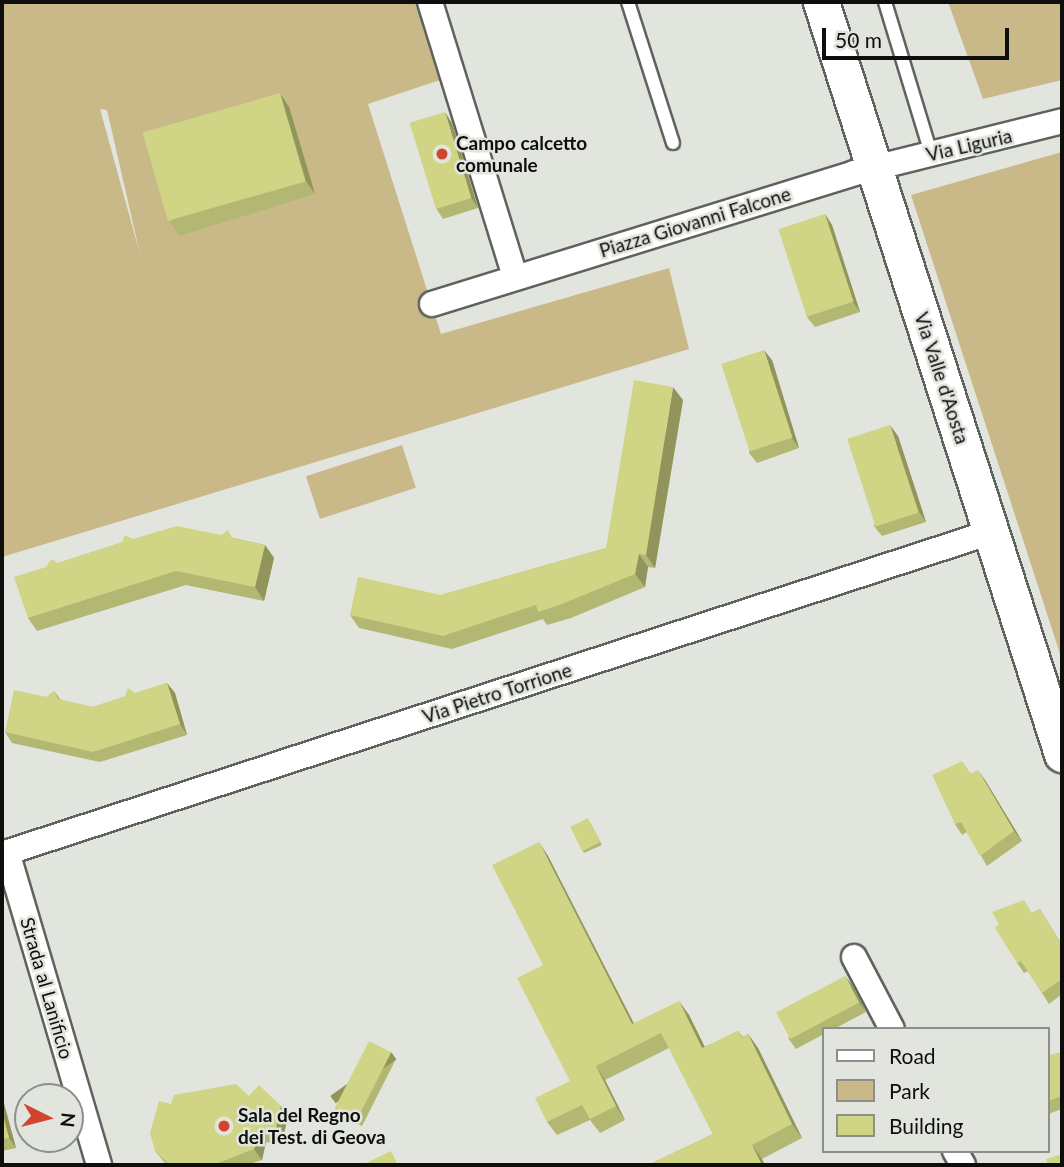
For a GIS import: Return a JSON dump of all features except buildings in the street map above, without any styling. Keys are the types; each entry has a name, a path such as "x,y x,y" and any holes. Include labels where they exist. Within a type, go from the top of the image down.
{"street":[{"path":"429,2 515,277"},
{"name":"Via Valle d'Aosta","path":"821,2 1062,754"},
{"name":"Via Liguria","path":"875,170 931,153 1062,121"},
{"name":"Piazza Giovanni Falcone","path":"432,304 875,170"},
{"name":"Via Pietro Torrione","path":"4,853 991,532"},
{"name":"Strada al Lanificio","path":"4,853 99,1165"},
{"path":"855,957 891,1027"}],"lane":[{"path":"628,2 673,143"},
{"path":"886,2 931,153"}],"green space":[{"path":"2,2 419,2 443,79 368,104 441,334 669,268 689,349 2,557","holes":["100,109 107,110 140,254"]},
{"path":"948,2 1062,2 1062,80 983,99"},
{"path":"1062,152 1062,660 911,195"},
{"path":"402,445 416,488 320,519 306,476"}],"place":[{"name":"Campo calcetto comunale","path":"442,154"},
{"name":"Sala del Regno dei Test. di Geova","path":"224,1126"}]}
